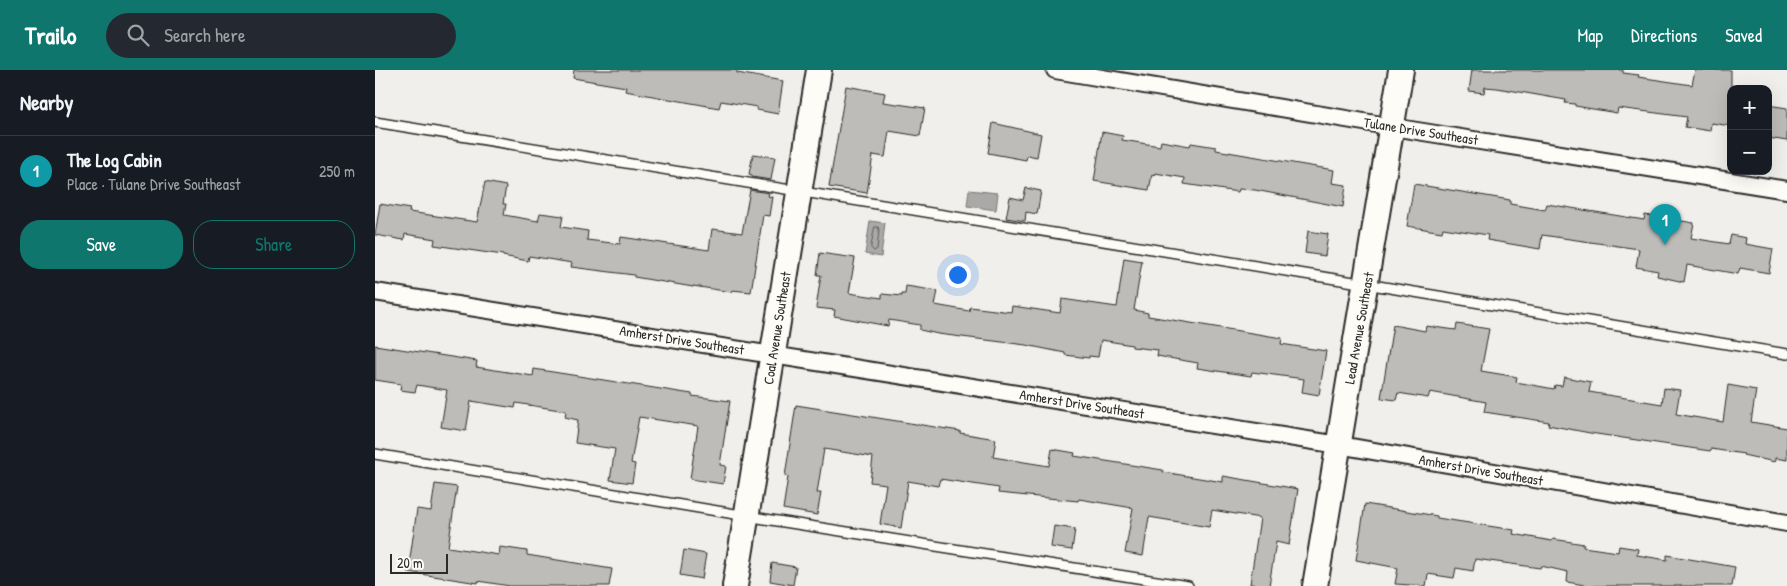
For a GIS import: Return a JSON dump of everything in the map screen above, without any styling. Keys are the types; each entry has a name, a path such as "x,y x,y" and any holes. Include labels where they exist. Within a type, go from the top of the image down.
{"main road":[{"name":"Coal Avenue Southeast","path":"735,586 819,70"},
{"name":"Lead Avenue Southeast","path":"1315,586 1401,70"}],"street":[{"name":"Tulane Drive Southeast","path":"1055,70 1787,190"},
{"name":"Amherst Drive Southeast","path":"375,292 773,354 1339,446 1787,523"}],"lane":[{"path":"375,122 1787,354"},
{"path":"375,454 746,516 1188,586"}],"water":[{"path":"969,190 998,193 996,210 967,206"},
{"path":"870,221 885,223 881,257 865,254"}],"building":[{"path":"574,70 737,70 737,73 783,81 778,114 757,110 757,107 721,101 719,108 625,91 626,87 573,78"},
{"path":"1472,70 1623,70 1623,73 1639,75 1638,77 1692,85 1695,70 1731,70 1731,85 1727,85 1727,125 1711,123 1710,131 1685,127 1687,117 1618,108 1617,113 1575,106 1575,104 1565,103 1566,100 1497,88 1485,87 1484,93 1469,91"},
{"path":"846,86 885,93 883,102 925,108 920,136 889,131 885,157 873,155 867,193 829,187"},
{"path":"1772,106 1787,108 1787,141 1772,139"},
{"path":"993,123 1041,134 1037,157 1027,155 1026,160 988,153"},
{"path":"1102,132 1123,136 1122,140 1160,146 1161,141 1190,146 1191,143 1216,147 1216,150 1334,170 1332,183 1346,185 1343,207 1255,190 1239,189 1238,192 1184,184 1185,178 1155,173 1154,176 1152,175 1149,190 1094,181"},
{"path":"753,154 775,157 771,180 752,177 749,174"},
{"path":"485,182 506,186 503,204 506,204 504,215 538,221 540,213 563,216 561,227 588,231 587,240 620,244 621,237 709,250 712,229 742,233 750,190 769,193 768,196 772,197 769,216 763,215 751,292 732,290 731,292 693,287 634,277 634,275 571,267 572,263 529,256 528,261 503,255 434,245 435,239 405,234 404,240 375,235 380,204 410,209 409,212 477,222"},
{"path":"1414,184 1510,200 1510,204 1545,210 1547,204 1644,220 1645,215 1694,223 1691,238 1729,244 1731,235 1746,238 1745,244 1773,249 1769,273 1740,268 1738,274 1687,265 1684,282 1657,276 1658,271 1636,267 1639,249 1542,235 1540,249 1487,240 1488,235 1443,228 1442,232 1407,226"},
{"path":"1026,188 1041,191 1037,214 1026,212 1025,221 1006,218 1010,197 1023,200"},
{"path":"1308,231 1328,234 1325,256 1305,253"},
{"path":"820,253 855,258 849,293 882,298 882,294 902,296 902,294 905,294 906,286 938,291 935,305 969,311 970,307 1011,312 1012,306 1060,313 1062,299 1117,307 1124,258 1142,261 1134,310 1148,313 1148,316 1282,338 1281,344 1326,351 1319,395 1302,392 1304,379 1252,372 1251,376 1197,368 1198,363 1157,356 1158,350 1132,347 1132,345 1101,340 1098,357 1089,356 1089,358 1065,355 1065,353 1026,345 938,334 920,330 920,325 889,320 888,326 834,316 835,310 816,308 821,275 817,275"},
{"path":"1457,324 1489,329 1481,371 1517,377 1516,382 1554,389 1555,385 1562,386 1564,377 1591,382 1589,392 1662,404 1664,388 1680,390 1676,414 1723,422 1728,385 1756,390 1751,422 1787,428 1787,460 1775,458 1775,462 1744,454 1711,449 1710,451 1548,425 1549,422 1484,412 1486,402 1430,392 1428,398 1398,393 1396,400 1381,398 1393,325 1425,331 1426,326 1456,330"},
{"path":"375,345 477,361 476,367 533,376 534,369 730,401 720,465 726,466 723,484 690,479 698,426 639,417 631,463 635,464 632,483 610,480 615,449 575,443 578,420 565,417 566,411 516,403 515,408 471,401 466,431 441,427 447,390 417,385 415,392 400,390 401,384 375,380"},
{"path":"796,405 960,431 960,433 996,439 993,457 1049,466 1052,449 1075,453 1074,456 1163,470 1163,472 1223,482 1223,476 1298,489 1289,545 1276,542 1269,586 1250,584 1260,518 1212,510 1209,527 1149,517 1143,556 1125,553 1133,508 1079,499 1078,501 998,493 999,488 940,479 938,486 908,481 901,528 880,524 886,484 870,482 873,457 824,449 817,493 821,493 817,515 783,509 788,477 785,476"},
{"path":"435,484 457,487 448,547 499,555 500,547 527,551 527,555 612,569 609,586 510,586 408,572 417,509 431,511"},
{"path":"1365,504 1514,530 1513,534 1584,544 1583,547 1618,552 1619,546 1638,549 1637,555 1667,560 1667,555 1735,567 1732,586 1590,586 1567,582 1568,572 1541,566 1540,568 1475,559 1473,571 1456,568 1454,578 1428,574 1426,586 1395,584 1398,568 1356,560"},
{"path":"1054,526 1075,529 1072,550 1051,547"},
{"path":"684,550 706,554 702,579 680,575"},
{"path":"772,563 796,567 793,585 770,581"}],"place":[{"name":"The Log Cabin","path":"1665,245"}]}
